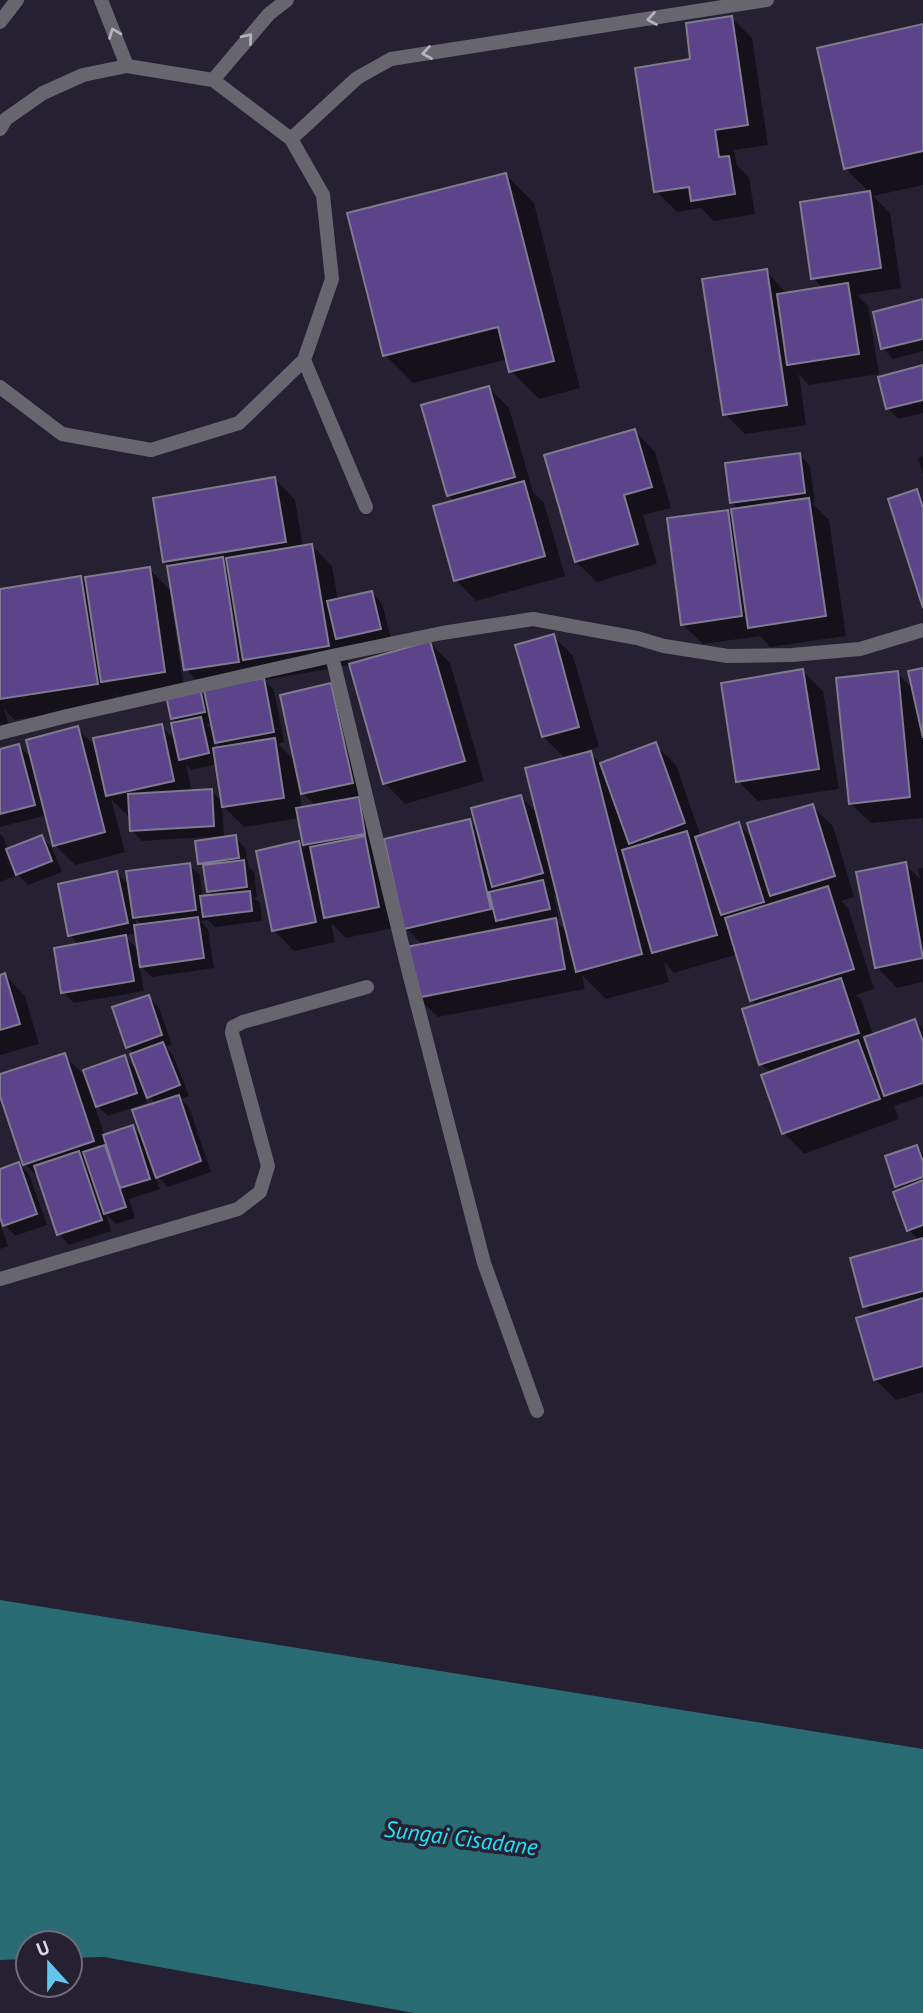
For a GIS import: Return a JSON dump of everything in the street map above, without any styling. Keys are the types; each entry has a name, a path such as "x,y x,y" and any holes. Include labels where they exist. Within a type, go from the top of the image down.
{"street":[{"path":"0,22 17,0"},
{"path":"101,0 127,66"},
{"path":"213,80 269,14 287,0"},
{"path":"291,139 357,78 391,59 692,6 767,0"},
{"path":"0,387 62,434 151,450 239,423 304,360 332,279 323,195 291,139 213,80 127,66 83,75 43,93 2,122"},
{"path":"304,360 366,507"},
{"path":"0,733 332,656 442,633 533,619 727,656 792,655 860,649 923,630"},
{"path":"332,656 408,969 484,1264 537,1412"},
{"path":"0,1279 239,1209 248,1203 260,1192 268,1166 232,1032 233,1027 243,1021 367,987"}],"water":[{"name":"Sungai Cisadane","path":"0,1600 923,1749 923,2013 414,2013 104,1957 84,1958 84,1929 14,1929 14,1960 0,1960"}],"building":[{"path":"732,16 748,125 715,130 719,157 729,156 735,194 691,201 689,187 654,192 635,68 690,59 686,23"},
{"path":"923,24 923,151 844,169 817,48"},
{"path":"506,173 554,361 509,372 498,327 383,356 347,213"},
{"path":"870,191 881,268 811,279 800,202"},
{"path":"767,269 787,405 723,415 702,279"},
{"path":"848,283 859,354 787,365 777,294"},
{"path":"923,299 923,339 881,349 873,312"},
{"path":"923,365 923,400 886,409 878,377"},
{"path":"489,386 515,477 447,496 421,405"},
{"path":"635,429 652,487 624,495 638,544 575,562 544,455"},
{"path":"800,453 805,493 730,503 725,463"},
{"path":"275,477 286,542 163,562 153,498"},
{"path":"524,481 545,556 454,581 433,506"},
{"path":"917,489 923,508 923,608 888,499"},
{"path":"809,498 826,616 748,628 731,509"},
{"path":"728,510 742,616 681,625 667,518"},
{"path":"312,544 329,646 243,660 226,558"},
{"path":"223,557 239,662 184,670 167,566"},
{"path":"150,567 165,672 101,682 85,577"},
{"path":"81,576 98,684 0,699 0,589"},
{"path":"372,591 381,629 336,639 327,601"},
{"path":"554,634 579,727 542,737 515,645"},
{"path":"430,641 465,761 383,784 349,664"},
{"path":"923,668 923,738 908,671"},
{"path":"803,669 819,769 736,782 721,683"},
{"path":"898,671 910,797 849,804 836,678"},
{"path":"264,678 274,732 215,743 204,690"},
{"path":"331,683 353,783 301,794 280,695"},
{"path":"200,688 205,712 171,719 166,696"},
{"path":"201,717 209,753 179,760 171,723"},
{"path":"162,724 174,781 106,796 93,738"},
{"path":"78,726 105,832 53,846 26,740"},
{"path":"275,738 284,798 222,807 213,748"},
{"path":"656,742 685,823 629,844 600,763"},
{"path":"19,744 35,805 0,814 0,749"},
{"path":"591,751 642,954 576,972 525,768"},
{"path":"212,789 214,826 130,831 128,794"},
{"path":"521,795 543,873 492,887 471,808"},
{"path":"359,797 365,834 303,845 296,808"},
{"path":"813,804 835,876 770,896 747,823"},
{"path":"470,819 491,909 404,929 384,839"},
{"path":"739,822 764,902 721,915 695,837"},
{"path":"687,831 717,935 652,953 622,850"},
{"path":"42,835 52,861 16,875 6,849"},
{"path":"236,835 239,858 198,864 195,841"},
{"path":"365,836 379,907 324,918 310,847"},
{"path":"299,841 316,922 272,931 256,851"},
{"path":"244,860 247,887 207,892 203,865"},
{"path":"906,862 923,958 875,968 856,872"},
{"path":"190,863 196,910 133,918 126,871"},
{"path":"117,871 128,923 68,936 58,884"},
{"path":"543,880 550,909 496,921 489,892"},
{"path":"828,886 854,969 750,1001 725,918"},
{"path":"250,891 252,911 203,917 200,896"},
{"path":"198,917 204,958 140,967 134,925"},
{"path":"556,918 565,969 416,998 406,947"},
{"path":"126,935 134,981 61,993 54,948"},
{"path":"5,973 20,1024 0,1030 0,975"},
{"path":"841,978 859,1033 759,1065 742,1009"},
{"path":"149,995 162,1035 126,1048 112,1007"},
{"path":"915,1019 923,1042 923,1083 884,1096 864,1037"},
{"path":"858,1040 880,1099 782,1134 761,1075"},
{"path":"163,1042 180,1085 147,1098 130,1054"},
{"path":"65,1053 94,1141 23,1165 0,1096 0,1074"},
{"path":"125,1055 137,1093 96,1107 83,1070"},
{"path":"179,1095 201,1161 156,1178 132,1110"},
{"path":"133,1125 150,1179 120,1188 103,1135"},
{"path":"105,1145 126,1207 104,1214 83,1152"},
{"path":"917,1145 923,1162 923,1177 895,1187 885,1156"},
{"path":"79,1151 102,1220 57,1235 34,1166"},
{"path":"19,1162 37,1214 3,1226 0,1217 0,1169"},
{"path":"923,1180 923,1225 907,1231 893,1192"},
{"path":"923,1238 923,1291 863,1307 850,1258"},
{"path":"923,1298 923,1366 874,1380 856,1318"}]}
